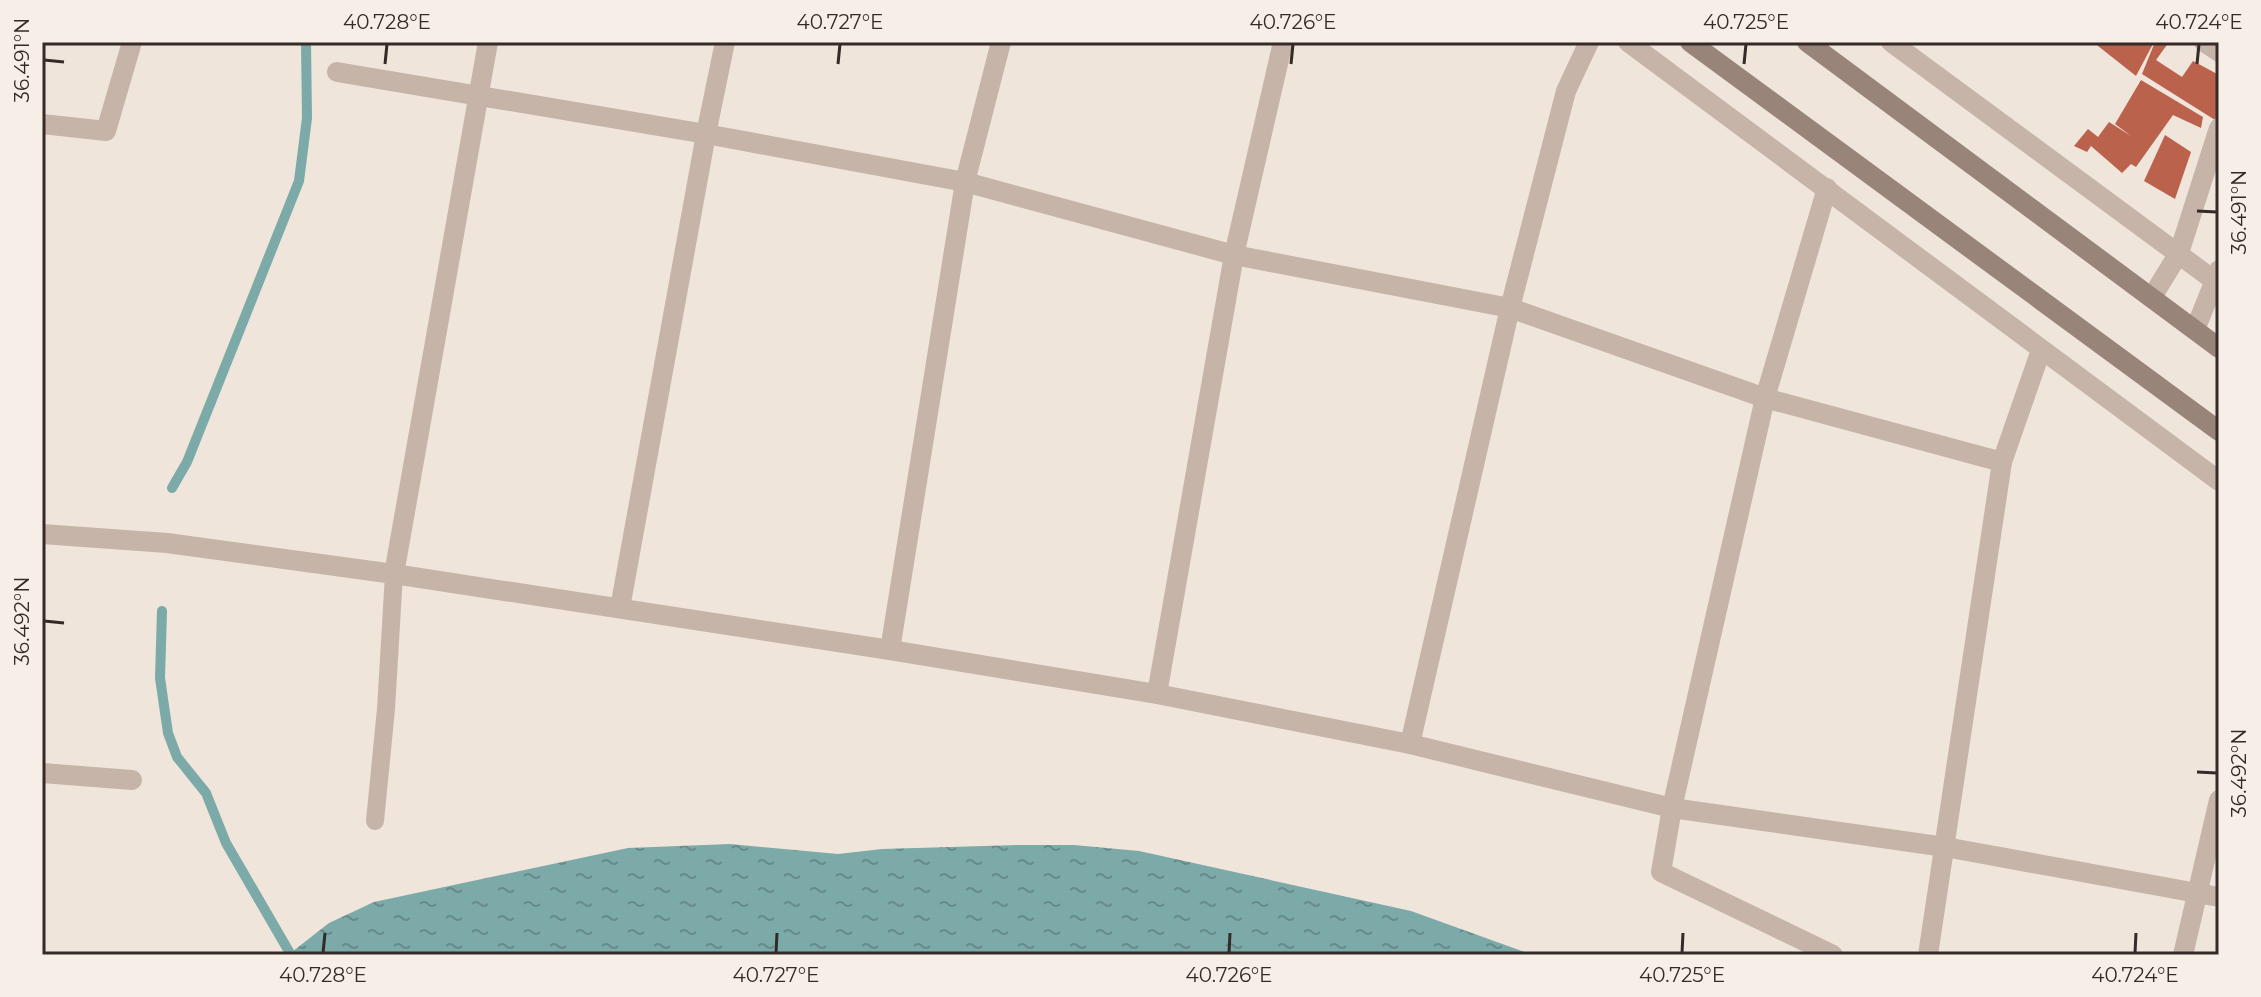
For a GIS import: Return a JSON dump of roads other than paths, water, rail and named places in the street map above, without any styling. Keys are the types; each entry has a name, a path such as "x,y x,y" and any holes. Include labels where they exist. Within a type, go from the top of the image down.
{"main road":[{"path":"1690,42 2219,431"},
{"path":"1807,42 2219,348"}],"street":[{"path":"42,124 106,131 132,42"},
{"path":"394,574 488,42"},
{"path":"620,608 725,42"},
{"path":"890,650 965,182 1001,42"},
{"path":"1157,694 1234,255 1283,42"},
{"path":"1410,744 1510,308 1566,91 1589,42"},
{"path":"1628,42 2219,481"},
{"path":"1891,42 2179,253 2218,278 2195,330"},
{"path":"2204,42 2219,52"},
{"path":"337,72 706,134 965,182 1234,255 1510,308 1765,398 2002,462"},
{"path":"2152,297 2179,253 2219,128"},
{"path":"1827,188 1765,398 1672,808 1661,872 1833,955"},
{"path":"1928,955 2002,462 2041,350"},
{"path":"42,534 167,543 394,574 1157,694 1410,744 1672,808 1945,847 2219,897"},
{"path":"42,773 132,780"},
{"path":"2183,955 2219,800"}],"lane":[{"path":"375,821 394,574"}],"water":[{"path":"730,844 838,854 882,849 1018,845 1074,845 1139,851 1411,911 1533,955 288,955 329,923 374,902 628,848"}],"waterway":[{"path":"172,488 187,462 299,181 307,118 306,42"},
{"path":"162,611 160,678 168,733 177,757 206,793 226,843 291,955"}]}
